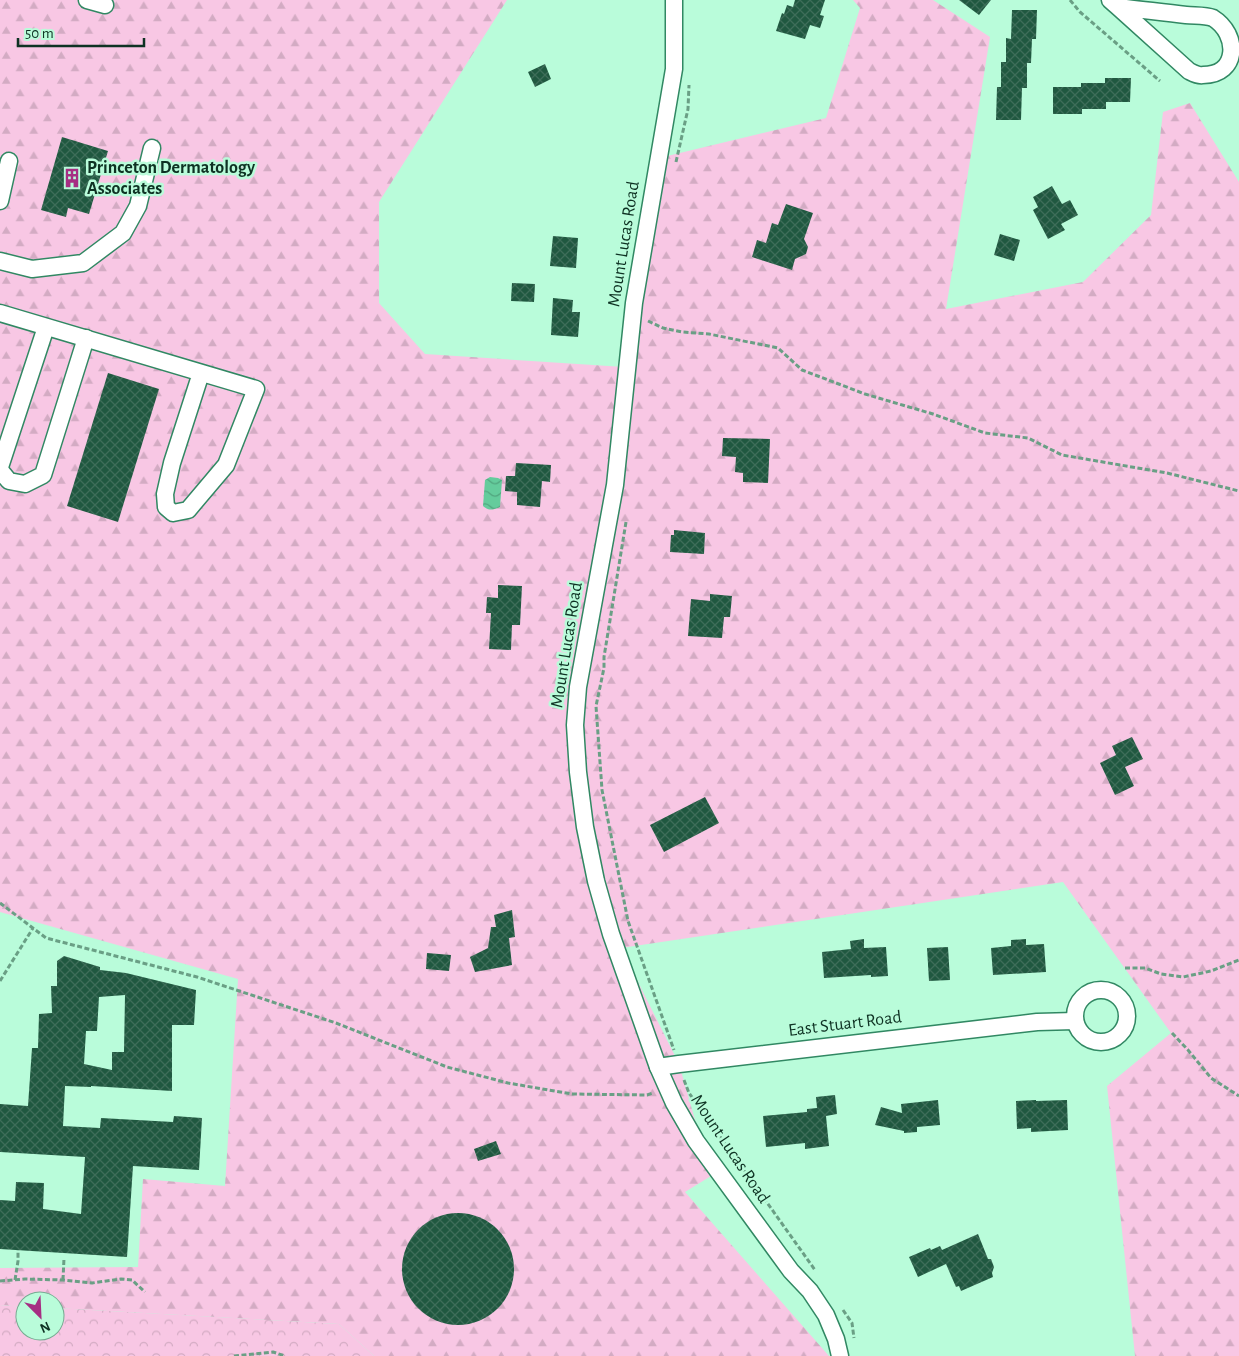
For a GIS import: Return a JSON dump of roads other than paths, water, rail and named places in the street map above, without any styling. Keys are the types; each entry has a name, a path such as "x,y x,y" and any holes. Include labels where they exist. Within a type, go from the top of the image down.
{"street":[{"path":"87,0 105,5"},
{"name":"Mount Lucas Road","path":"674,0 674,69 634,303 614,485 578,687 576,725 579,781 585,827 596,881 611,934 658,1067 674,1103 696,1141 791,1271 810,1291 826,1315 840,1356"},
{"path":"1114,4 1211,18 1226,27 1235,41 1235,56 1230,67 1217,73 1202,76 1189,71 1114,4"},
{"path":"0,261 32,269 83,263 123,233 138,206 152,148"},
{"path":"0,201 9,161"},
{"path":"0,313 256,389 226,465 188,510 173,513 166,507 167,486 172,463 201,373"},
{"path":"46,327 0,468 9,481 25,484 43,475 86,338"},
{"name":"East Stuart Road","path":"658,1067 1037,1022 1075,1021"}],"water":[{"path":"490,477 502,480 500,507 491,510 483,506 485,480"}],"place":[{"name":"Princeton Dermatology Associates","path":"72,178"}]}
